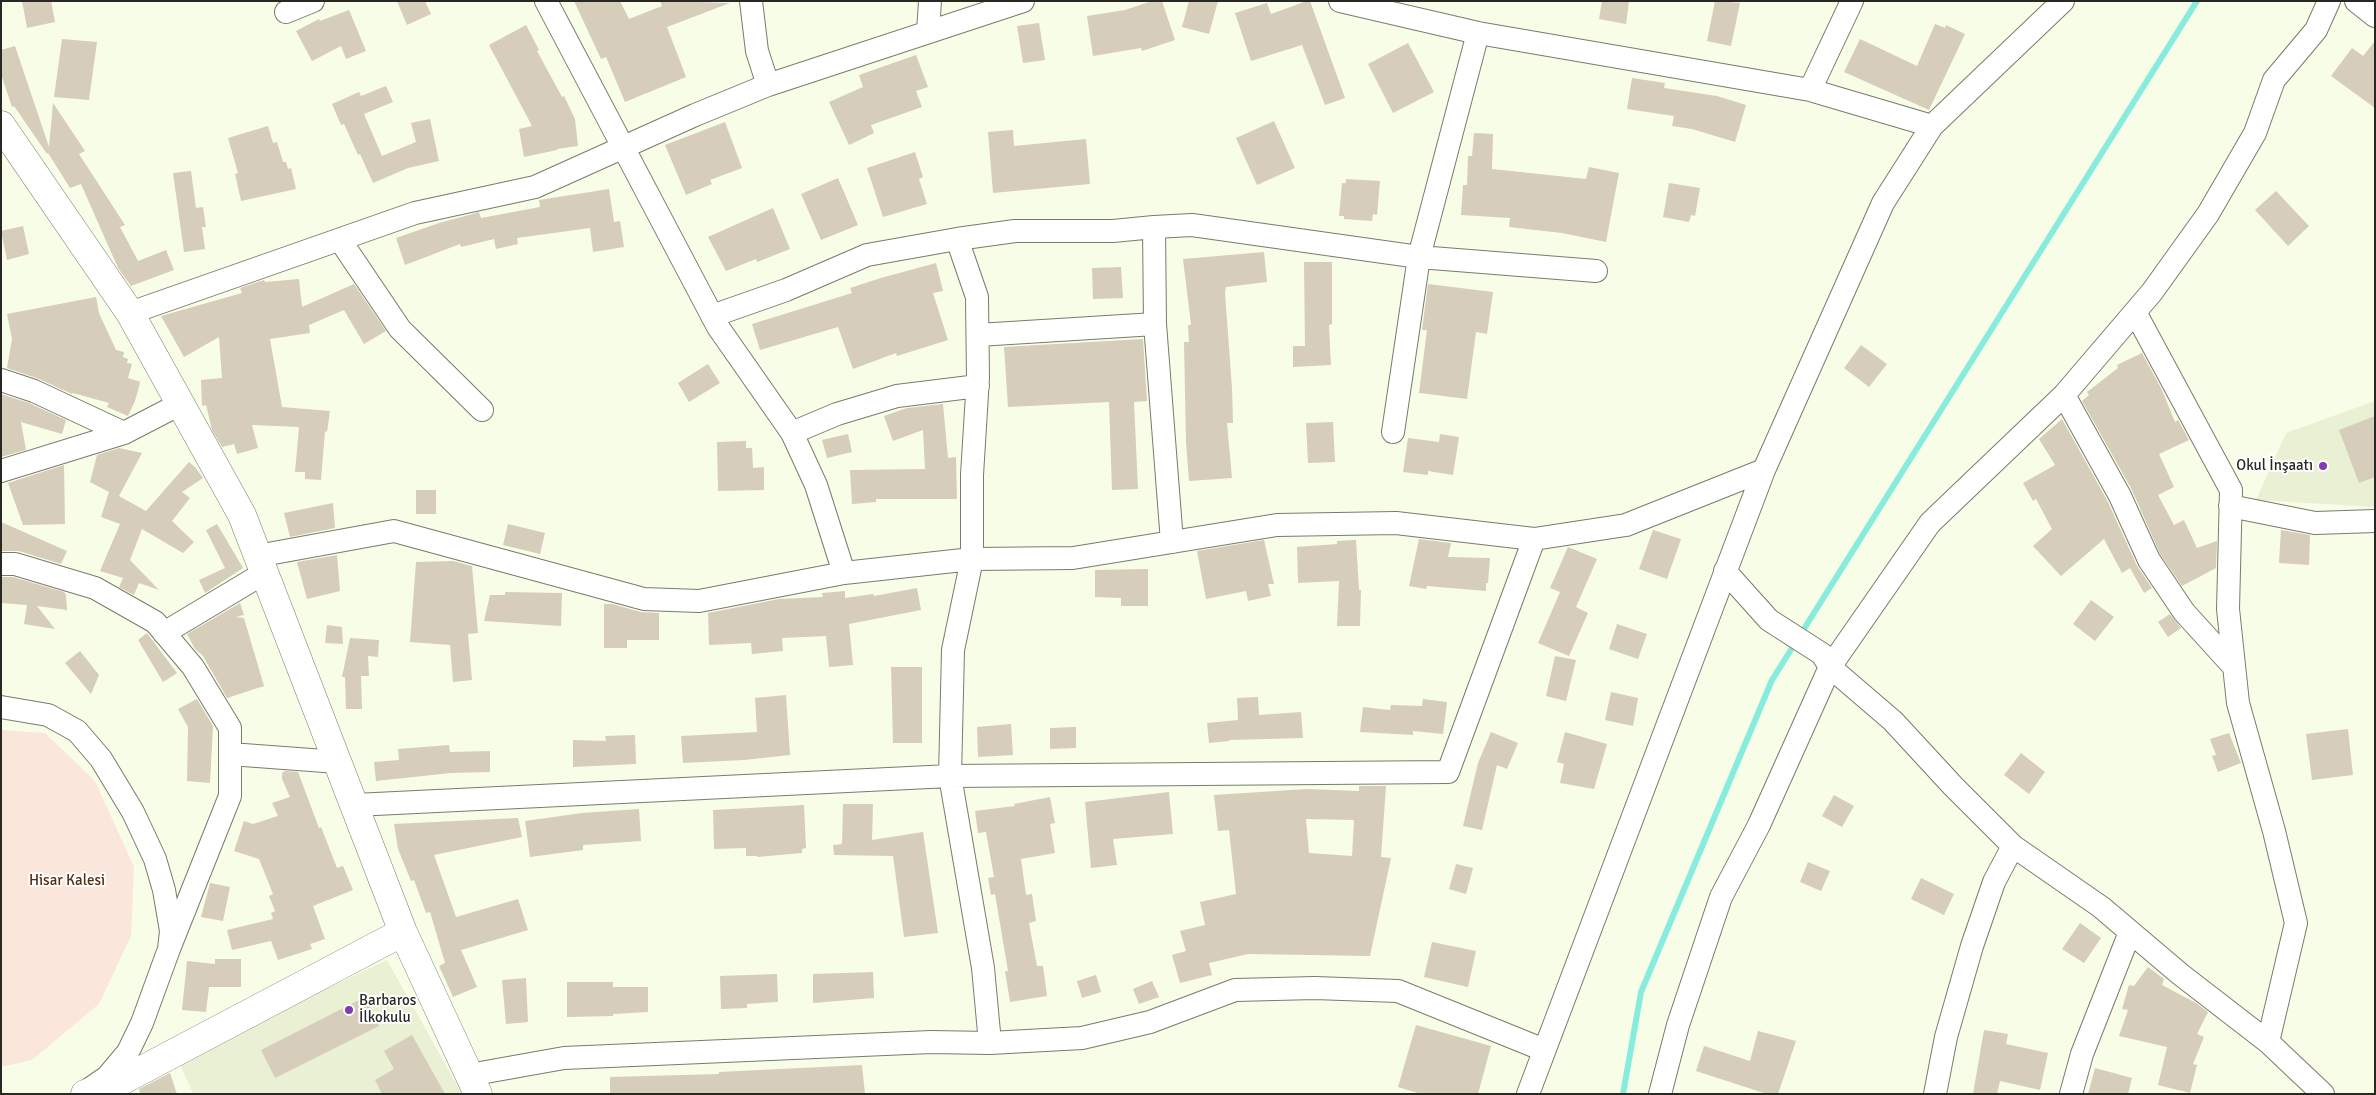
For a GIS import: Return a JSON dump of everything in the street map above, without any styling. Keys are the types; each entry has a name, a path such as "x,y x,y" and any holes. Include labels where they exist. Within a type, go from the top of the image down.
{"street":[{"path":"286,12 313,1"},
{"path":"546,1 712,316 792,433 816,485 844,573"},
{"path":"751,1 758,51 768,85"},
{"path":"928,32 930,1"},
{"path":"130,313 415,213 535,188 768,85 1023,1"},
{"path":"1340,1 1478,33 1810,90 1932,126"},
{"path":"1810,90 1852,1"},
{"path":"1528,1094 1764,470 1883,203 1932,126 2063,1"},
{"path":"1660,1094 1678,1025 1721,897 1759,825 1826,661 1930,523 2064,395 2152,292 2208,214 2255,133 2274,80 2316,30 2329,1"},
{"path":"2356,1 2375,16"},
{"path":"1392,432 1419,257 1478,33"},
{"path":"1,125 130,313 242,515 403,932 473,1085 564,1058 930,1042 990,1043 1082,1038 1150,1022 1235,990 1315,988 1398,990 1544,1050"},
{"path":"712,316 786,290 867,255 1016,231 1113,231 1192,225 1419,257 1596,271"},
{"path":"1154,227 1155,324 1172,542"},
{"path":"957,239 977,297 978,386 972,475 972,559 952,650 950,776 983,968 990,1043"},
{"path":"340,240 400,329 482,410"},
{"path":"2135,312 2231,490 2228,609 2238,703 2274,831 2296,923 2268,1042"},
{"path":"978,335 1155,324"},
{"path":"1,380 34,391 124,433"},
{"path":"792,433 837,414 897,396 978,386"},
{"path":"2064,395 2087,432 2120,496 2149,560 2184,612 2234,667"},
{"path":"1,471 124,433 180,404"},
{"path":"164,632 261,565 394,531 644,599 699,601 844,573 972,559 1073,558 1277,525 1396,523 1534,539 1626,525 1764,470"},
{"path":"2230,506 2315,522 2375,521"},
{"path":"355,806 950,776 1448,772 1534,539"},
{"path":"1,564 14,564 95,588 155,622 192,667 230,728 230,796 169,949 142,1023 128,1052 107,1077 83,1093"},
{"path":"1725,571 1769,620 1826,661 1893,721 1953,786 2013,846 2100,907 2268,1042 2323,1094"},
{"path":"1,706 48,714 77,731 101,760 133,812 155,859 164,890 171,931 169,949"},
{"path":"230,754 338,762"},
{"path":"1935,1094 1946,1037 1972,946 1994,882 2013,846"},
{"path":"83,1093 125,1087 403,932"},
{"path":"2071,1094 2082,1054 2130,932"}],"shaded area":[{"name":"Okul İnşaatı","path":"2375,401 2375,507 2256,500 2286,433"},
{"name":"Barbaros İlkokulu","path":"387,960 462,1094 193,1094 178,1060"}],"green space":[{"name":"Hisar Kalesi","path":"1,730 45,733 95,781 134,867 131,936 99,1004 32,1060 1,1067"}],"building":[{"path":"22,1 51,1 55,22 27,28"},
{"path":"397,1 425,1 431,14 407,25"},
{"path":"574,1 620,1 629,19 662,6 660,1 730,3 667,27 686,77 625,102 606,57 601,59"},
{"path":"1152,1 1162,1 1175,40 1142,51 1141,48 1093,56 1087,16 1125,10"},
{"path":"1189,1 1218,1 1209,34 1182,27"},
{"path":"1310,1 1345,98 1325,105 1302,45 1251,61 1235,13 1267,3 1271,14"},
{"path":"1602,1 1629,1 1626,24 1599,19"},
{"path":"1715,1 1740,3 1731,46 1707,41"},
{"path":"349,10 366,51 346,59 341,46 312,61 296,31 319,19 320,21"},
{"path":"1039,23 1045,60 1023,63 1017,26"},
{"path":"1935,24 1945,28 1946,25 1965,34 1929,110 1844,72 1860,39 1917,66"},
{"path":"526,25 539,50 537,51 562,97 564,96 575,119 578,146 524,157 519,129 532,126 489,45"},
{"path":"62,39 97,42 89,100 54,97"},
{"path":"2375,41 2375,108 2331,76 2352,48 2363,56"},
{"path":"1408,43 1434,92 1393,113 1368,64"},
{"path":"15,46 49,147 53,103 85,151 79,154 125,225 120,227 138,261 166,250 174,270 131,286 118,268 81,184 70,188 48,153 14,106 12,107 1,74 1,50"},
{"path":"916,55 928,87 916,91 922,107 871,125 874,133 849,145 829,102 863,87 859,75"},
{"path":"1632,78 1665,83 1664,88 1717,96 1746,105 1735,142 1692,129 1672,126 1674,116 1627,109"},
{"path":"386,86 393,102 364,114 382,156 416,142 411,123 430,119 439,161 408,168 373,183 360,154 358,155 344,124 341,125 332,104 359,92 361,96"},
{"path":"1274,121 1295,168 1257,185 1236,138"},
{"path":"725,122 742,168 710,180 712,184 686,195 665,145"},
{"path":"268,126 273,143 277,142 283,162 286,162 288,169 291,168 296,189 241,201 235,174 238,173 228,138"},
{"path":"1013,130 1014,146 1086,139 1090,184 993,193 988,132"},
{"path":"1474,133 1493,134 1492,169 1586,179 1589,167 1619,173 1606,242 1562,233 1509,227 1510,218 1461,215 1463,185 1467,185 1468,156 1472,156"},
{"path":"915,152 923,177 919,179 927,204 883,217 867,168"},
{"path":"191,171 196,208 203,207 206,227 202,227 205,249 184,252 173,173"},
{"path":"838,178 858,225 821,240 801,194"},
{"path":"1346,179 1380,181 1377,215 1373,214 1372,221 1344,219 1344,216 1339,216 1342,183 1346,183"},
{"path":"1669,183 1700,188 1695,216 1691,215 1689,222 1663,217"},
{"path":"609,189 614,222 620,221 624,247 593,252 590,228 517,238 518,244 496,249 494,239 461,247 460,244 405,265 396,238 479,212 481,218 540,207 539,200"},
{"path":"2276,191 2309,226 2288,246 2255,210"},
{"path":"773,208 790,249 757,262 756,259 726,271 708,237"},
{"path":"23,226 29,254 7,260 1,231"},
{"path":"1264,252 1267,282 1226,287 1225,293 1232,388 1233,423 1227,423 1232,478 1189,481 1186,442 1184,342 1189,342 1188,325 1191,325 1183,259"},
{"path":"1304,262 1332,262 1332,324 1329,325 1331,365 1293,367 1293,346 1305,346"},
{"path":"936,263 943,291 933,293 948,340 897,356 896,353 853,369 838,327 760,350 752,324 852,293 850,288"},
{"path":"1121,267 1123,298 1093,299 1092,268"},
{"path":"299,279 302,307 354,284 386,331 364,344 344,310 309,325 310,333 270,339 282,407 330,411 327,432 325,431 321,480 305,479 305,472 295,472 299,427 252,425 258,448 237,454 234,444 222,447 212,430 206,405 202,406 201,380 222,378 219,337 184,357 161,316 242,293 240,288 264,280 265,282"},
{"path":"1428,284 1493,292 1487,334 1476,332 1467,399 1419,393 1427,330 1422,330"},
{"path":"96,297 99,313 116,350 124,352 123,357 128,359 127,363 132,364 128,378 141,382 138,383 140,383 135,401 128,416 107,407 109,403 72,394 39,379 7,368 12,339 7,314"},
{"path":"1143,339 1147,401 1134,402 1138,489 1112,490 1109,402 1008,407 1004,347"},
{"path":"1861,345 1887,364 1869,387 1844,368"},
{"path":"2142,353 2162,390 2175,422 2178,420 2189,440 2159,454 2174,487 2158,495 2174,525 2184,520 2197,548 2217,541 2216,568 2182,586 2160,554 2132,490 2082,401 2089,395 2087,392 2118,368 2117,365"},
{"path":"708,364 720,383 689,402 678,383"},
{"path":"1,394 29,403 66,420 62,434 21,422 26,450 1,457"},
{"path":"943,404 948,458 956,457 957,499 876,499 876,502 852,504 850,470 925,469 923,430 893,441 884,416 907,408"},
{"path":"2375,416 2375,477 2359,483 2339,430"},
{"path":"2062,419 2108,502 2137,566 2152,588 2144,593 2130,568 2122,573 2104,539 2061,576 2033,546 2052,529 2036,499 2033,501 2023,483 2055,465 2039,439"},
{"path":"1333,422 1335,462 1308,463 1306,423"},
{"path":"848,434 852,452 827,458 822,440"},
{"path":"1440,434 1459,437 1453,475 1428,471 1428,475 1403,472 1408,438 1439,442"},
{"path":"746,441 746,448 752,448 753,468 764,467 764,490 718,491 717,442"},
{"path":"119,448 142,453 119,496 146,511 189,462 203,478 182,492 190,498 172,521 194,542 183,553 142,529 130,560 159,590 139,583 134,595 119,587 123,578 100,571 120,524 101,517 109,492 90,482 97,455"},
{"path":"64,465 65,524 23,525 8,483"},
{"path":"416,490 436,490 436,514 416,514"},
{"path":"333,503 335,528 290,537 284,513"},
{"path":"1,522 67,551 61,564 19,551 1,551"},
{"path":"217,524 243,568 205,593 199,580 225,568 206,530"},
{"path":"508,524 545,533 540,554 503,545"},
{"path":"1653,530 1681,539 1667,579 1639,569"},
{"path":"2281,530 2310,535 2309,565 2279,563"},
{"path":"1419,539 1451,543 1448,557 1490,558 1486,591 1427,586 1426,589 1409,586"},
{"path":"1264,540 1274,584 1268,584 1271,596 1248,601 1246,591 1206,599 1197,551"},
{"path":"1356,540 1359,590 1361,590 1360,626 1337,626 1339,581 1298,583 1297,547 1337,544 1337,541"},
{"path":"1568,547 1597,559 1576,607 1588,613 1569,656 1538,643 1560,592 1550,588"},
{"path":"337,555 340,591 307,599 297,562"},
{"path":"453,561 472,566 478,633 468,634 472,680 453,682 450,645 410,642 416,562"},
{"path":"1148,569 1148,606 1121,606 1121,598 1095,597 1095,570"},
{"path":"1,577 13,577 64,592 67,610 37,606 55,629 24,624 27,605 1,603"},
{"path":"917,588 921,610 849,624 853,665 829,667 826,636 782,638 783,651 752,654 751,643 709,645 708,613 779,599 823,597 822,593 845,591 845,598 873,594 874,596"},
{"path":"505,592 562,593 561,626 484,621 490,595 505,595"},
{"path":"2091,600 2114,617 2095,641 2073,624"},
{"path":"240,603 244,615 236,617 244,618 264,686 227,698 203,656 195,649 187,634"},
{"path":"604,604 612,604 641,612 659,613 659,640 627,640 627,648 604,648"},
{"path":"2170,614 2181,628 2168,637 2158,622"},
{"path":"1617,624 1647,634 1638,659 1609,649"},
{"path":"327,625 342,627 343,644 325,643"},
{"path":"147,633 177,673 163,682 138,640"},
{"path":"350,638 379,640 378,657 368,656 369,676 361,676 362,709 346,709 345,677 342,677"},
{"path":"80,651 99,675 91,694 65,663"},
{"path":"1555,656 1576,660 1566,701 1546,696"},
{"path":"891,667 922,667 922,743 893,743"},
{"path":"1611,692 1638,698 1633,726 1605,720"},
{"path":"786,695 790,755 744,760 683,763 681,736 757,732 755,698"},
{"path":"1258,697 1259,715 1301,712 1303,738 1229,740 1209,743 1207,723 1238,720 1237,698"},
{"path":"197,699 213,726 210,783 187,781 188,727 178,709"},
{"path":"1423,699 1447,702 1443,734 1413,731 1413,735 1360,732 1363,707 1390,710 1391,705 1422,706"},
{"path":"1011,724 1013,755 978,757 977,727"},
{"path":"1076,727 1076,748 1050,749 1050,728"},
{"path":"2348,729 2353,775 2312,780 2306,734"},
{"path":"1491,732 1518,743 1507,769 1497,765 1482,830 1463,826 1478,763"},
{"path":"1565,732 1607,744 1594,789 1560,783 1564,764 1557,762"},
{"path":"2229,733 2241,763 2218,772 2212,756 2216,755 2210,739"},
{"path":"635,735 636,764 573,767 573,740 606,741 605,736"},
{"path":"449,745 450,752 490,751 490,772 451,773 376,781 374,762 399,760 398,749"},
{"path":"2021,753 2045,772 2029,794 2004,775"},
{"path":"285,771 298,772 319,828 321,827 337,868 343,866 353,890 313,906 325,939 310,944 312,949 278,960 271,941 232,950 227,930 273,919 271,913 275,911 269,896 273,894 259,859 234,851 244,821 253,824 278,816 272,803 290,797 282,779 282,773"},
{"path":"1359,786 1386,786 1381,857 1391,858 1370,956 1248,954 1209,963 1212,975 1180,983 1172,955 1186,951 1180,931 1205,925 1200,902 1236,894 1229,830 1218,831 1214,795 1307,789 1359,791","holes":["1306,819 1354,820 1352,856 1309,853"]},
{"path":"1169,792 1173,834 1113,839 1117,865 1091,868 1085,802"},
{"path":"1834,795 1854,806 1842,827 1822,816"},
{"path":"1050,797 1055,823 1050,824 1055,853 1021,859 1026,895 1032,894 1036,921 1029,923 1037,966 1043,966 1047,996 1010,1002 1005,971 1008,971 995,894 991,895 988,878 994,877 986,832 978,833 975,811 1015,806 1014,804"},
{"path":"843,804 873,804 872,840 923,832 938,933 904,937 893,856 834,855 833,845 842,844"},
{"path":"804,805 806,848 802,849 802,853 757,857 746,856 746,848 714,849 713,810"},
{"path":"639,809 641,841 583,845 583,850 530,857 525,821 582,813"},
{"path":"518,818 522,837 434,855 456,917 518,899 528,930 461,950 477,987 453,997 439,966 445,963 430,912 426,913 414,880 411,881 398,849 394,824"},
{"path":"1808,862 1830,871 1821,891 1800,882"},
{"path":"1456,864 1473,868 1466,894 1449,889"},
{"path":"1921,878 1954,894 1944,915 1911,899"},
{"path":"210,883 230,887 223,921 201,917"},
{"path":"2080,923 2101,938 2084,963 2062,949"},
{"path":"1432,942 1476,951 1468,987 1424,977"},
{"path":"215,959 241,959 241,987 209,987 206,1012 182,1010 187,961 215,964"},
{"path":"2148,967 2164,979 2162,985 2196,1003 2208,1012 2197,1034 2204,1037 2193,1064 2197,1065 2190,1093 2158,1085 2167,1047 2119,1036 2128,1010 2122,1009 2129,985 2134,986"},
{"path":"873,972 874,998 813,1003 813,974"},
{"path":"777,974 778,1002 747,1004 747,1008 721,1009 720,976"},
{"path":"1096,975 1101,992 1082,998 1077,981"},
{"path":"526,978 528,1022 506,1024 502,980"},
{"path":"1152,981 1159,997 1139,1004 1133,989"},
{"path":"567,982 613,982 613,987 648,987 648,1012 613,1014 613,1016 567,1017"},
{"path":"365,997 379,1026 275,1078 261,1050"},
{"path":"1416,1025 1491,1046 1478,1094 1421,1094 1398,1087"},
{"path":"1984,1030 2008,1034 2006,1044 2048,1053 2040,1090 2000,1081 1997,1094 1973,1094"},
{"path":"1758,1031 1796,1041 1778,1094 1767,1094 1696,1071 1704,1046 1750,1061"},
{"path":"412,1035 445,1094 382,1094 375,1080 394,1069 384,1051"},
{"path":"862,1065 865,1094 610,1094 610,1077 719,1074 719,1072"},
{"path":"2095,1068 2132,1078 2128,1094 2088,1094"},
{"path":"170,1073 177,1094 140,1094 139,1089"}],"waterway":[{"path":"1623,1094 1641,992 1772,680 2197,1"}],"place":[{"name":"Okul İnşaatı","path":"2323,466"},
{"name":"Barbaros İlkokulu","path":"349,1010"}]}
